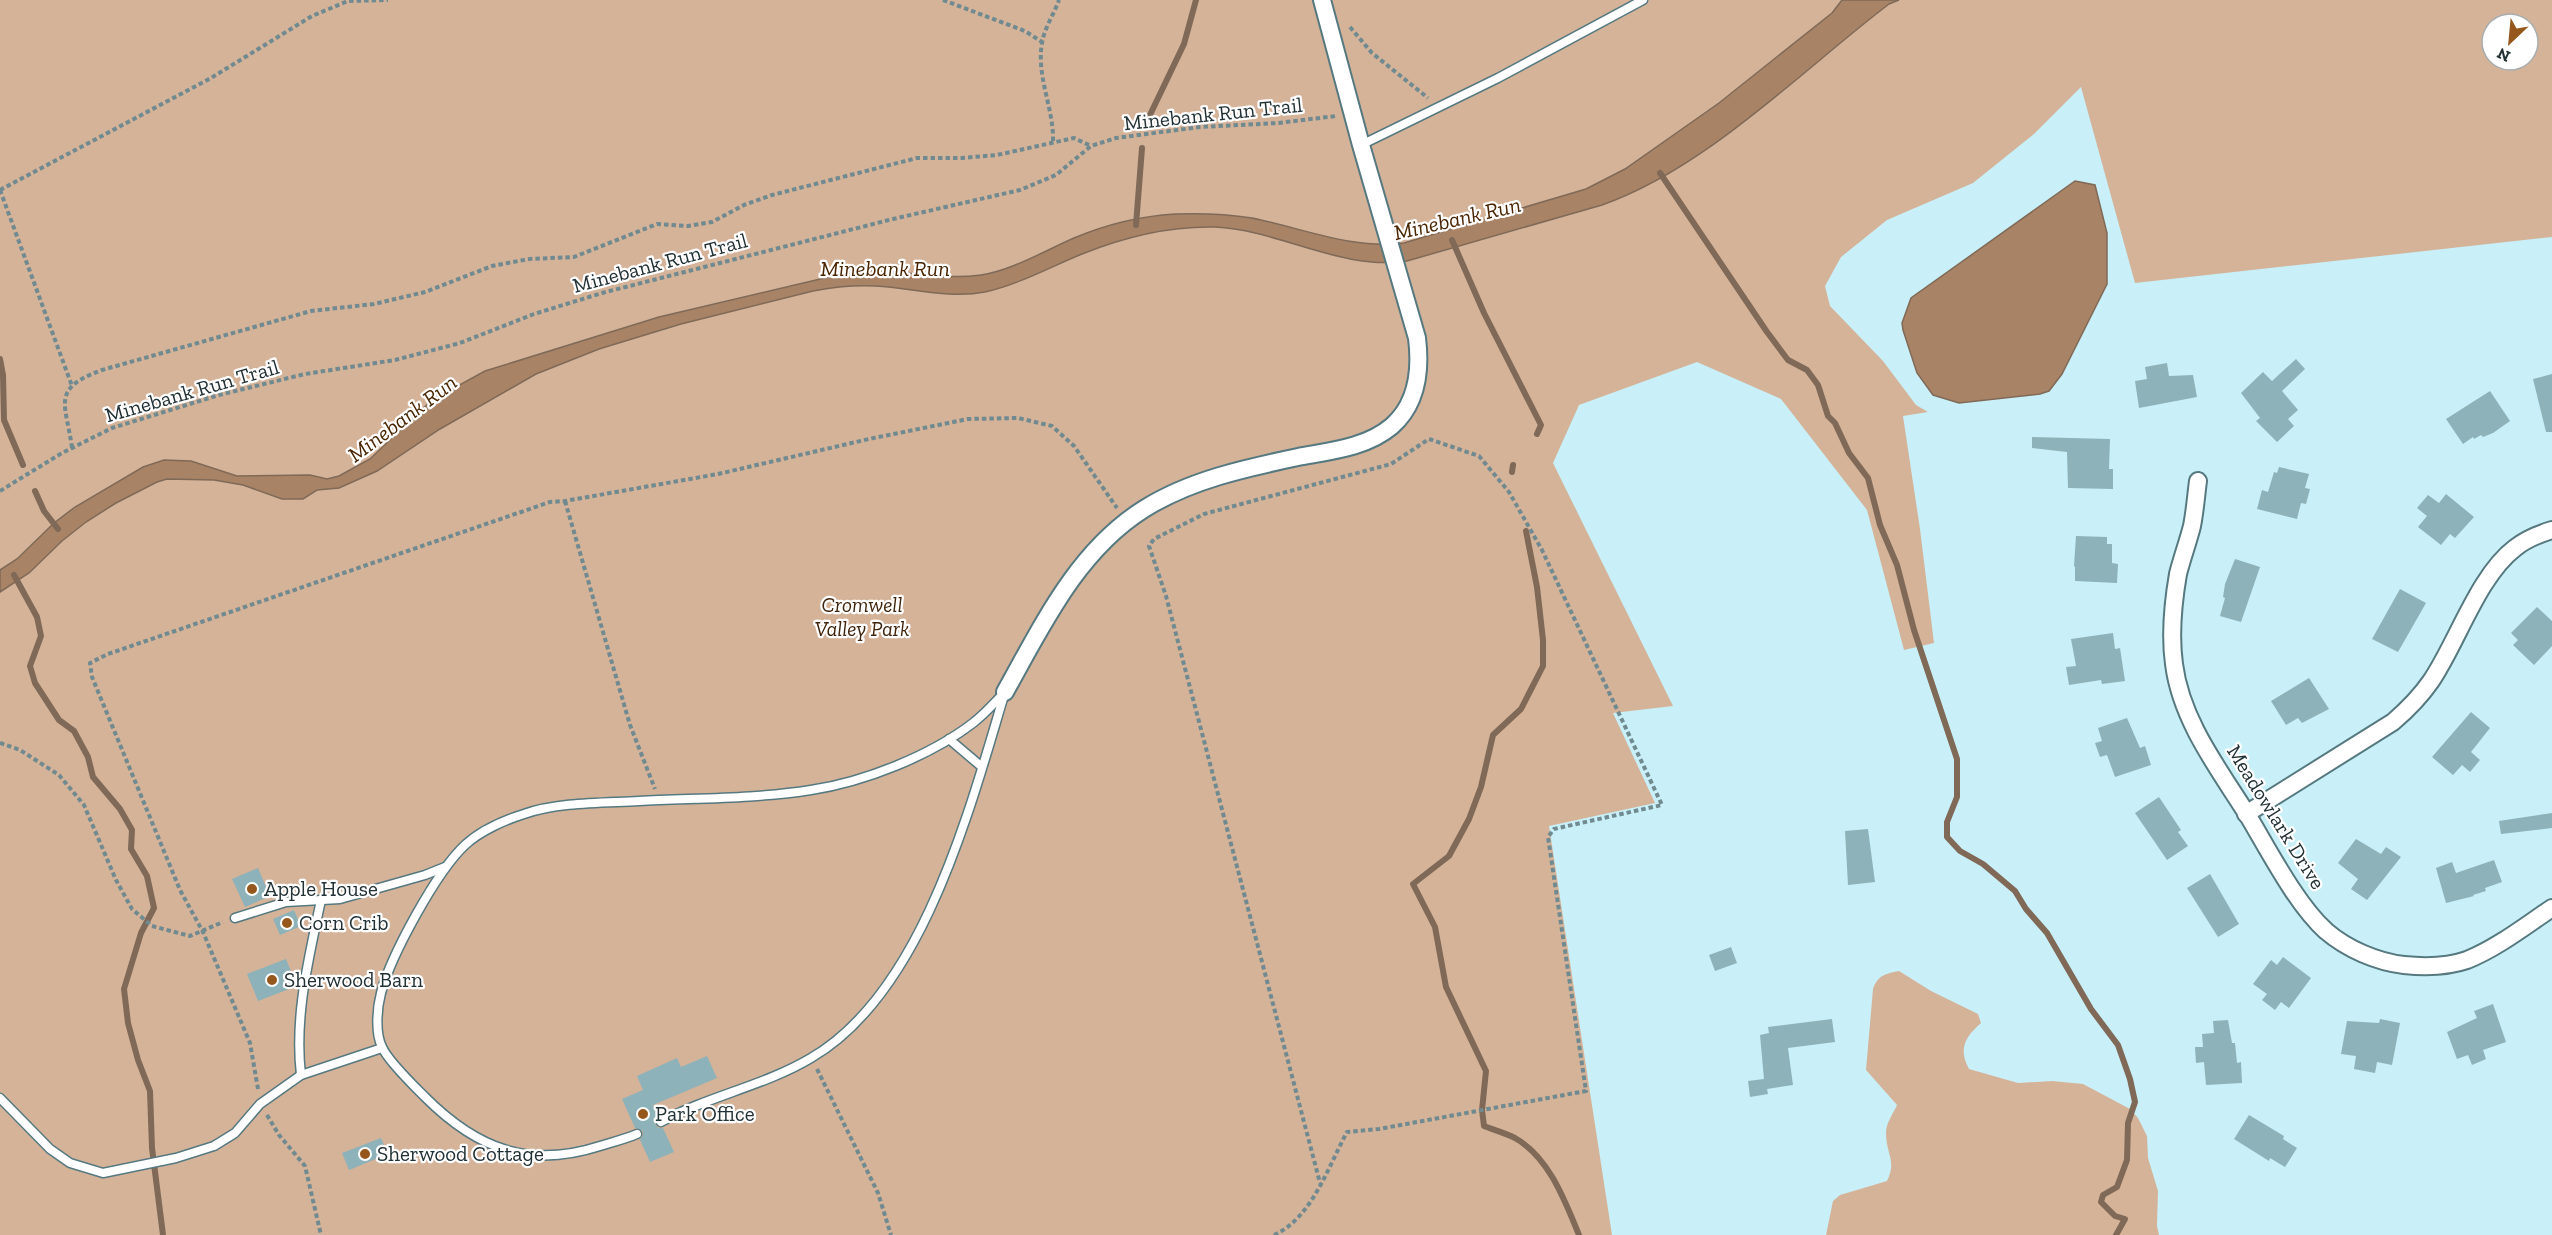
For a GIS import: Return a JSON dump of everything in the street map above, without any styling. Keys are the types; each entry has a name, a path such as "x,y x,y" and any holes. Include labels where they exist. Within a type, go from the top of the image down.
{"street":[{"path":"1005,692 1056,600 1088,560 1143,510 1176,492 1205,481 1297,457 1347,448 1373,438 1392,426 1414,393 1420,360 1417,338 1322,0"},
{"name":"Meadowlark Drive","path":"2198,481 2192,525 2179,573 2174,603 2172,632 2174,665 2180,694 2195,729 2302,903 2326,931 2352,949 2388,963 2418,966 2440,966 2464,961 2484,952 2552,908"},
{"path":"2246,814 2393,722 2413,704 2431,681 2499,564 2514,549 2531,538 2552,530"}],"lane":[{"path":"1361,145 1498,78 1643,0"},
{"path":"637,1134 574,1154 545,1156 514,1152 484,1142 454,1124 408,1080 382,1048 378,1021 380,995 387,973 426,897 445,867 467,843 496,826 526,813 578,805 812,790 863,776 906,761 949,739 975,721 1005,692"},
{"path":"661,1122 812,1058 839,1039 872,1005 902,963 928,913 982,767 1005,692"},
{"path":"949,739 982,767"},
{"path":"235,918 286,902 340,899 425,875 445,867"},
{"path":"301,1075 298,1021 321,900"},
{"path":"0,1098 50,1149 70,1163 103,1173 131,1169 214,1146 235,1133 260,1104 301,1075 382,1048"}],"path":[{"path":"72,386 0,190 211,78 312,16 348,2 388,0"},
{"path":"943,0 1025,31 1042,42"},
{"path":"1053,141 1054,127 1047,102 1041,55 1042,42 1059,0"},
{"path":"1347,19 1350,29 1372,53 1429,99 1439,94"},
{"name":"Minebank Run Trail","path":"0,491 72,448 112,428 219,395 304,374 406,357 460,343 534,314 602,293 893,219 1020,190 1056,175 1091,146 1136,135 1200,127 1278,123 1339,115"},
{"path":"72,448 63,403 79,378 102,370 311,311 374,304 425,292 492,266 529,259 574,257 657,224 688,226 712,222 772,195 916,158 997,155 1074,138 1091,146"},
{"path":"321,1235 305,1166 279,1135 260,1104 250,1042 203,933 180,890 92,677 90,663 108,654 550,502 718,474 968,419 1018,418 1052,426 1074,446 1127,523"},
{"path":"1274,1235 1287,1229 1313,1197 1347,1132 1379,1129 1586,1091 1548,837 1554,829 1662,805 1542,550 1509,492 1479,456 1429,439 1391,464 1204,514 1154,539 1149,546 1166,596 1320,1183"},
{"path":"565,501 630,725 659,800"},
{"path":"0,743 20,750 59,775 84,805 116,880 132,909 152,926 190,936 203,933 219,923 235,918"},
{"path":"812,1058 878,1193 891,1235"}],"green space":[{"name":"Cromwell Valley Park","path":"0,0 2552,0 2552,237 2135,283 2081,87 2034,134 1973,183 1887,220 1841,257 1825,286 1830,306 1883,361 1916,405 1928,412 1903,416 1934,643 1904,650 1867,510 1781,399 1697,362 1579,405 1553,463 1673,706 1613,713 1655,803 1549,826 1612,1235 0,1235"},
{"path":"1899,971 1931,991 1978,1014 1981,1023 1967,1038 1964,1049 1969,1069 2018,1083 2052,1081 2083,1084 2130,1109 2138,1118 2147,1136 2148,1158 2158,1191 2159,1235 1826,1235 1833,1201 1840,1195 1887,1181 1890,1174 1891,1163 1886,1129 1897,1105 1866,1070 1873,989 1883,976"}],"shaded area":[{"name":"Minebank Run","path":"1842,0 1899,0 1889,4 1716,143 1641,188 1602,205 1407,261 1382,263 1358,260 1239,230 1198,227 1148,234 1114,242 1023,280 985,292 944,294 868,286 813,291 681,324 599,349 536,374 440,429 377,471 339,488 317,490 303,499 282,499 243,485 214,480 167,479 157,482 116,503 86,522 62,541 29,573 0,592 0,570 17,559 54,523 75,507 143,467 164,460 191,461 237,476 310,475 327,479 339,476 370,459 432,400 485,371 659,317 854,271 949,276 993,273 1017,265 1098,229 1149,217 1175,214 1224,215 1271,222 1347,241 1404,243 1586,189 1625,169 1719,103 1832,13"},
{"path":"2075,181 2095,185 2107,233 2107,284 2062,374 2049,391 2040,394 1959,403 1933,395 1917,373 1903,330 1902,323 1911,298"}],"building":[{"path":"2296,359 2305,369 2282,391 2298,410 2288,419 2294,426 2277,442 2256,421 2260,418 2241,393 2263,372 2272,381"},
{"path":"2167,363 2169,376 2193,375 2197,397 2139,408 2135,381 2147,379 2145,367"},
{"path":"2552,374 2552,432 2546,432 2533,379"},
{"path":"2490,391 2510,421 2493,433 2474,439 2473,437 2463,444 2446,419"},
{"path":"2032,437 2110,439 2109,469 2113,469 2113,489 2068,488 2067,452 2032,448"},
{"path":"2279,467 2309,474 2305,488 2310,489 2306,504 2301,503 2297,519 2257,509 2262,490 2268,492 2274,472 2277,473"},
{"path":"2446,494 2474,517 2455,538 2450,534 2441,545 2418,527 2427,516 2417,508 2428,495 2439,503"},
{"path":"2076,536 2107,537 2107,544 2112,544 2112,563 2118,564 2117,583 2075,581"},
{"path":"2235,559 2260,567 2241,622 2220,616 2225,598 2223,597 2225,584"},
{"path":"2400,589 2426,603 2398,652 2372,639"},
{"path":"2537,607 2552,621 2552,646 2534,665 2513,645 2518,640 2511,633"},
{"path":"2113,633 2115,649 2120,648 2125,681 2102,684 2101,680 2069,685 2066,667 2076,666 2071,639"},
{"path":"2309,678 2329,709 2302,723 2298,718 2286,725 2271,701"},
{"path":"2471,712 2490,728 2471,752 2480,760 2470,772 2462,765 2453,775 2432,757"},
{"path":"2127,718 2140,748 2145,746 2151,765 2115,777 2107,755 2100,757 2095,743 2102,741 2098,728"},
{"path":"2159,797 2181,830 2178,832 2188,846 2167,860 2135,813"},
{"path":"2552,813 2552,828 2501,834 2499,821"},
{"path":"1868,829 1875,882 1848,885 1845,831"},
{"path":"2356,839 2381,854 2386,847 2401,857 2367,900 2351,889 2358,879 2338,863"},
{"path":"2494,860 2502,882 2485,888 2486,891 2474,896 2446,903 2436,868 2452,862 2456,873"},
{"name":"Apple House","path":"258,868 270,896 245,907 232,879"},
{"path":"2210,874 2239,924 2218,937 2187,888"},
{"name":"Corn Crib","path":"294,910 301,926 280,935 273,919"},
{"path":"1731,947 1737,963 1715,971 1709,955"},
{"path":"2283,957 2311,978 2289,1008 2281,1002 2275,1010 2262,1000 2267,994 2253,984 2271,960 2277,965"},
{"name":"Sherwood Barn","path":"286,959 297,986 258,1001 247,974"},
{"path":"2493,1004 2506,1042 2483,1050 2486,1059 2472,1065 2468,1055 2457,1059 2447,1032 2477,1018 2474,1011"},
{"path":"1832,1019 1835,1042 1788,1048 1793,1085 1767,1089 1768,1094 1750,1097 1748,1081 1764,1079 1760,1035 1769,1033 1768,1027"},
{"path":"2380,1019 2400,1023 2392,1065 2377,1062 2375,1073 2354,1069 2356,1056 2341,1054 2347,1021 2379,1023"},
{"path":"2228,1020 2232,1043 2235,1043 2237,1063 2241,1062 2242,1083 2206,1085 2204,1062 2196,1063 2195,1047 2203,1047 2202,1034 2214,1033 2213,1021"},
{"name":"Park Office","path":"707,1056 717,1078 653,1105 658,1116 655,1124 658,1128 663,1128 674,1152 650,1162 640,1140 643,1131 635,1128 622,1099 643,1090 637,1076 677,1058 681,1067"},
{"path":"2249,1115 2284,1136 2283,1139 2297,1148 2285,1167 2270,1158 2269,1161 2234,1139"},
{"name":"Sherwood Cottage","path":"381,1138 388,1154 349,1170 342,1153"}],"waterway":[{"path":"1148,119 1184,44 1196,0"},
{"path":"1136,225 1142,148"},
{"path":"1660,173 1767,332 1788,360 1807,370 1818,385 1828,416 1835,423 1849,453 1868,478 1880,525 1897,565 1914,630 1957,759 1957,797 1947,822 1947,837 1960,851 1983,864 2015,891 2026,909 2047,933 2091,1009 2118,1045 2135,1102 2128,1123 2127,1160 2117,1187 2103,1195 2101,1202 2115,1216 2125,1219 2116,1235"},
{"path":"1452,240 1484,313 1541,425 1537,434"},
{"path":"0,359 3,375 4,420 23,465"},
{"path":"1512,472 1513,465"},
{"path":"35,491 44,511 58,529"},
{"path":"1526,531 1537,587 1543,640 1543,666 1521,709 1493,735 1481,787 1469,819 1449,856 1413,884 1435,927 1446,987 1486,1071 1482,1110 1484,1126 1515,1138 1537,1156 1554,1181 1579,1235"},
{"path":"14,575 37,617 41,636 30,666 35,683 59,720 74,731 88,757 93,777 120,809 132,830 131,849 147,876 154,908 141,933 124,989 128,1023 138,1060 150,1091 152,1148 163,1235"}],"place":[{"name":"Apple House","path":"252,889"},
{"name":"Corn Crib","path":"287,923"},
{"name":"Sherwood Barn","path":"272,980"},
{"name":"Park Office","path":"643,1114"},
{"name":"Sherwood Cottage","path":"365,1154"}]}
